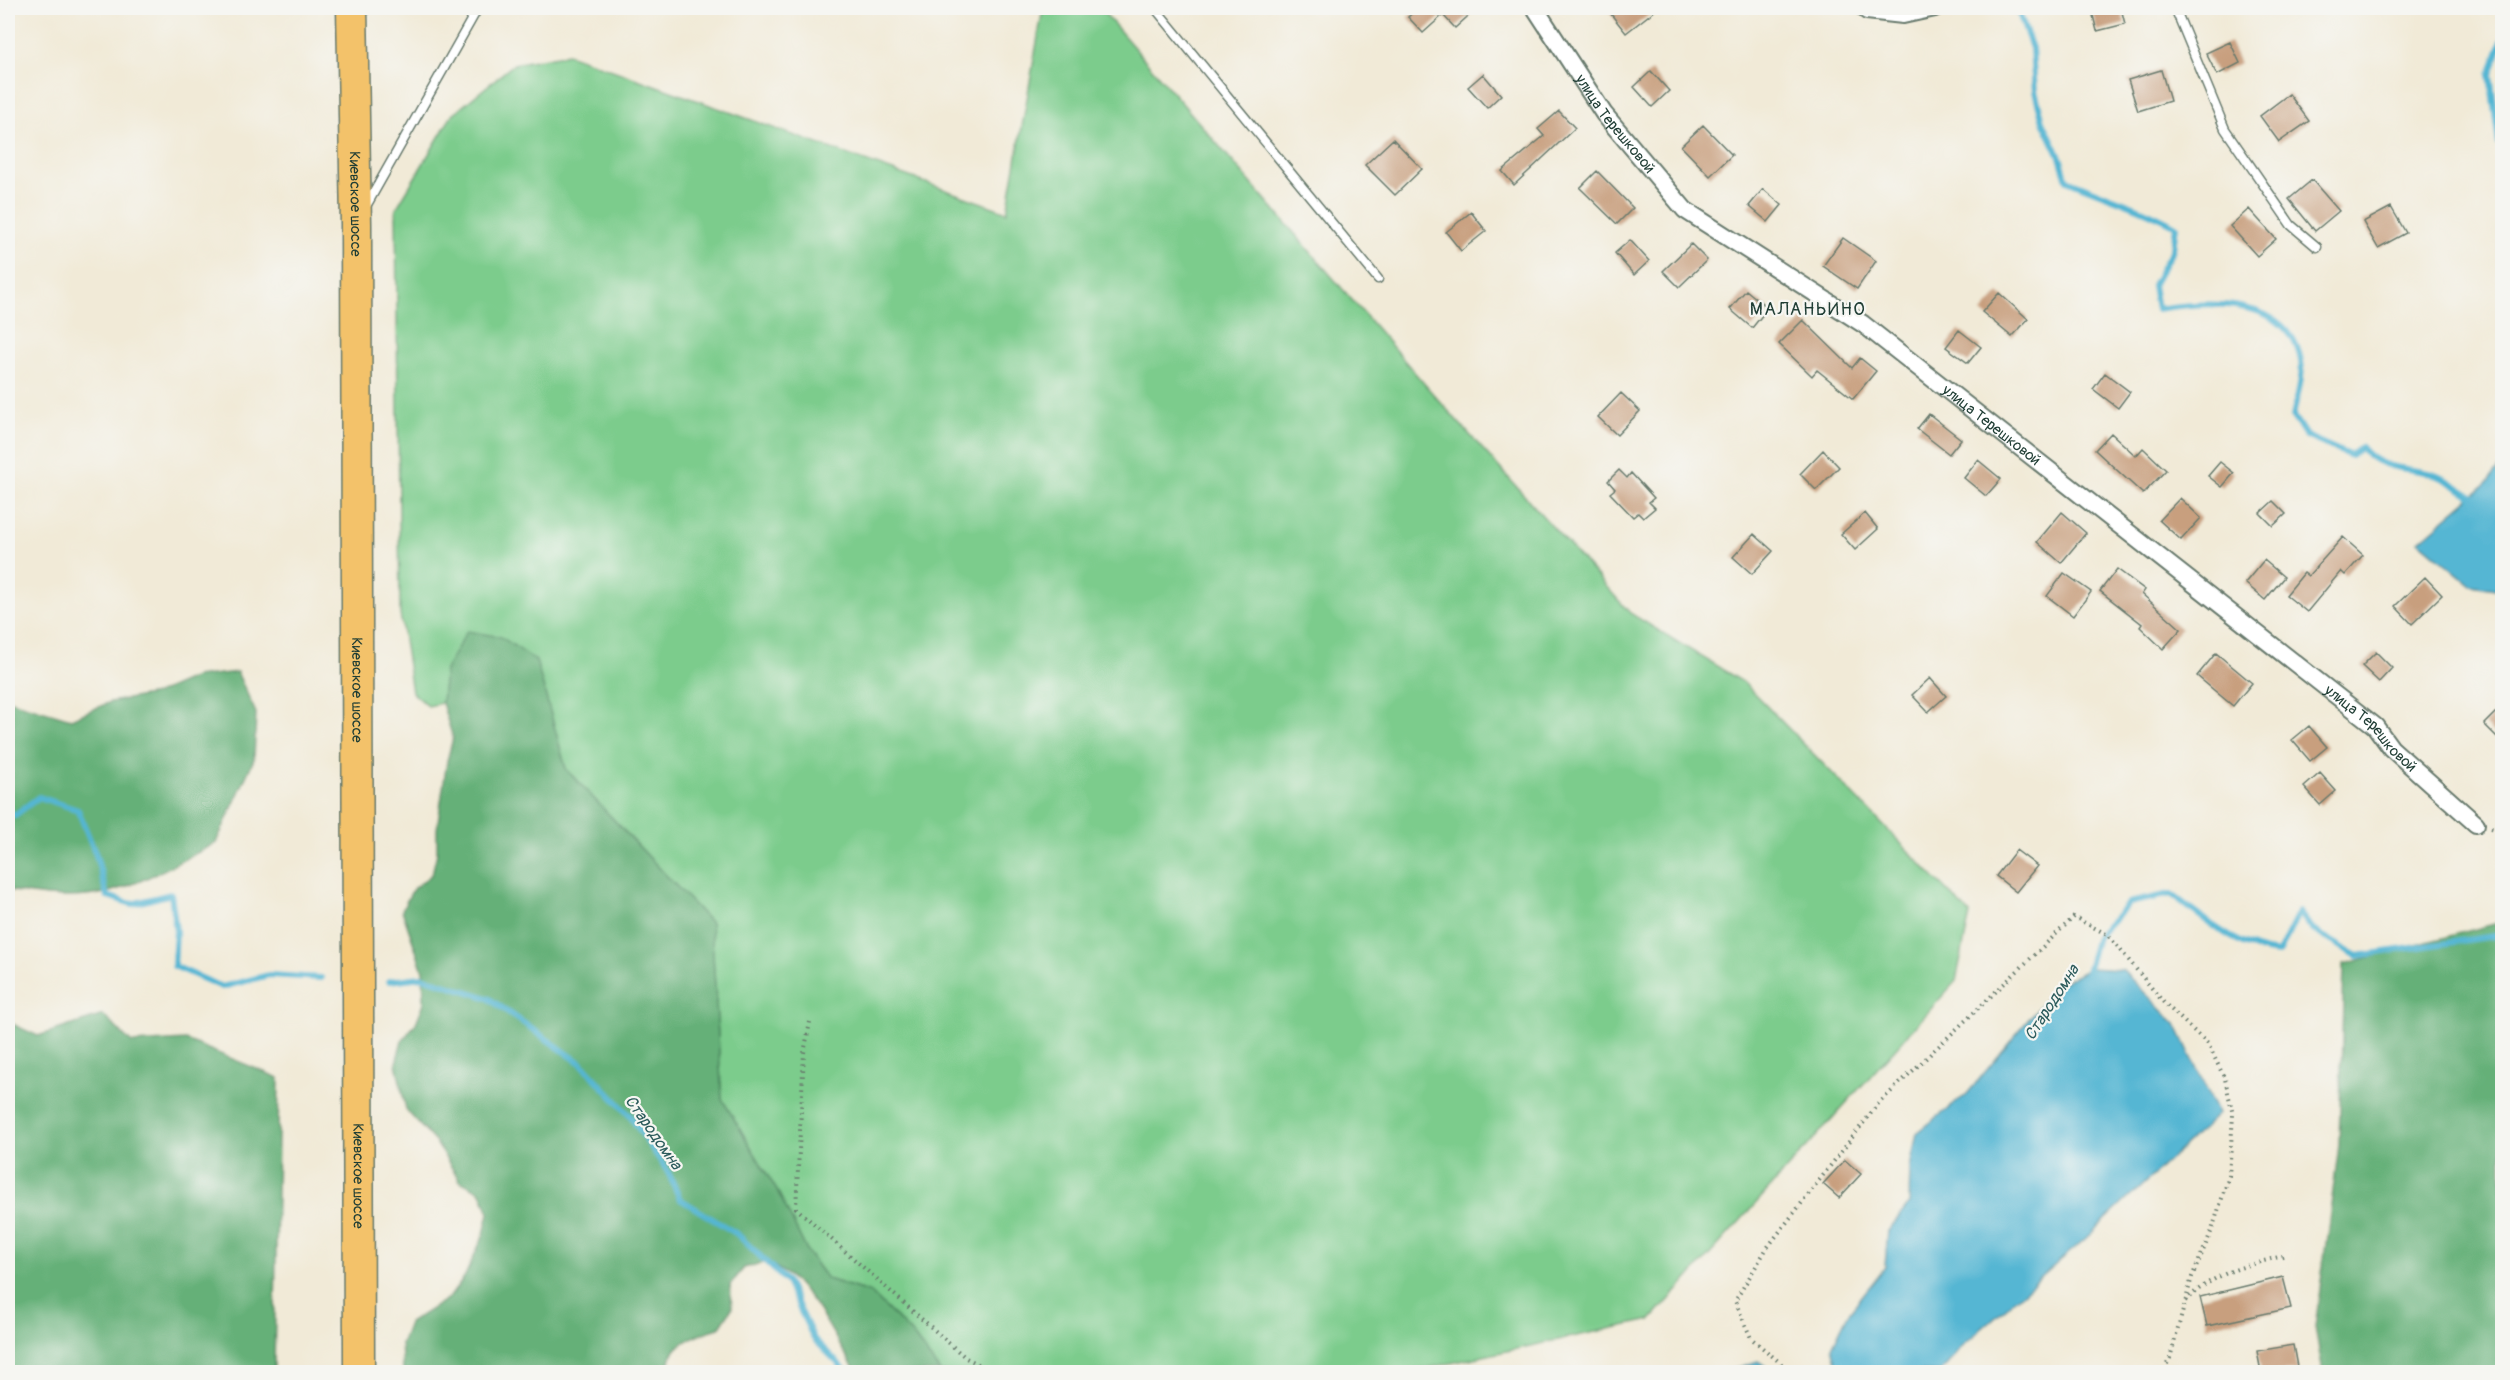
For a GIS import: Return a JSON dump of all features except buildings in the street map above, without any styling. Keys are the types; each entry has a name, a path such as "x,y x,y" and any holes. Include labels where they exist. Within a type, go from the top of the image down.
{"highway":[{"name":"Киевское шоссе","path":"352,8 356,224 359,1372"}],"street":[{"name":"улица Терешковой","path":"1535,8 1604,114 1685,210 1872,332 2375,726 2391,748 2476,824"},
{"path":"1864,8 1867,11 1903,15 1935,8"}],"lane":[{"path":"356,224 478,8"},
{"path":"1155,8 1378,279"},
{"path":"2175,8 2225,129 2291,225 2317,247"}],"path":[{"path":"1791,1372 1751,1338 1735,1301 1767,1248 1878,1104 2074,917 2108,935 2164,1002 2208,1044 2225,1079 2232,1115 2229,1176 2185,1301 2170,1358 2163,1372"},
{"path":"810,1022 804,1053 796,1208 966,1358 995,1372"},
{"path":"2185,1301 2199,1287 2225,1271 2286,1255"}],"green space":[{"path":"1043,8 1100,8 1434,395 1630,613 1743,682 1970,914 1956,981 1651,1320 1409,1372 940,1372 913,1335 871,1293 827,1279 808,1253 779,1194 722,1099 711,923 566,769 536,661 445,670 442,703 428,706 412,692 400,614 396,209 452,115 514,64 568,54 1007,212"},
{"path":"467,631 501,637 536,661 566,769 711,923 722,1099 779,1194 808,1253 827,1279 871,1293 913,1335 940,1372 857,1372 809,1296 797,1283 766,1262 744,1268 730,1285 732,1308 719,1328 693,1337 678,1347 670,1362 670,1372 403,1372 401,1344 409,1323 450,1297 465,1276 484,1234 489,1213 481,1192 460,1181 437,1144 406,1110 396,1063 402,1041 416,1023 424,1003 423,971 402,910 413,889 432,874 437,853 437,829 447,761 453,738 442,703 445,670"},
{"path":"237,672 256,713 254,759 216,843 153,875 104,893 57,897 8,890 8,700 71,719 110,702 156,694 195,677"},
{"path":"2502,922 2502,1372 2323,1372 2315,1327 2339,1145 2344,964"},
{"path":"103,1015 132,1043 186,1040 279,1078 274,1372 8,1372 8,1022 38,1036"}],"water":[{"path":"2502,464 2502,590 2471,585 2419,541 2488,482"},
{"path":"2090,968 2122,970 2176,1024 2218,1114 2085,1239 1965,1343 1941,1372 1839,1372 1832,1347 1848,1314 1885,1267 1888,1231 1909,1204 1910,1167 1917,1133 1967,1094 2056,986"},
{"path":"1758,1361 1774,1372 1725,1372"}],"waterway":[{"path":"2017,8 2032,48 2035,91 2043,121 2060,157 2067,180 2136,207 2176,226 2173,249 2153,285 2157,309 2221,305 2263,314 2280,324 2293,340 2301,361 2301,381 2293,416 2306,436 2351,456 2361,447 2383,464 2435,475 2472,496"},
{"path":"2502,41 2490,74 2499,143 2502,145"},
{"name":"Стародомна","path":"8,812 15,815 39,797 78,810 96,855 107,896 132,904 171,894 176,931 174,966 222,987 269,975 321,978"},
{"name":"Стародомна","path":"2087,972 2097,937 2129,903 2171,894 2236,939 2264,951 2279,953 2299,912 2313,930 2357,956 2502,935"},
{"name":"Стародомна","path":"389,981 422,977 488,998 582,1064 630,1116 668,1172 680,1199 737,1234 787,1282 814,1339 847,1372"}],"district":[{"name":"МАЛАНЬИНО","path":"1808,309"}]}
